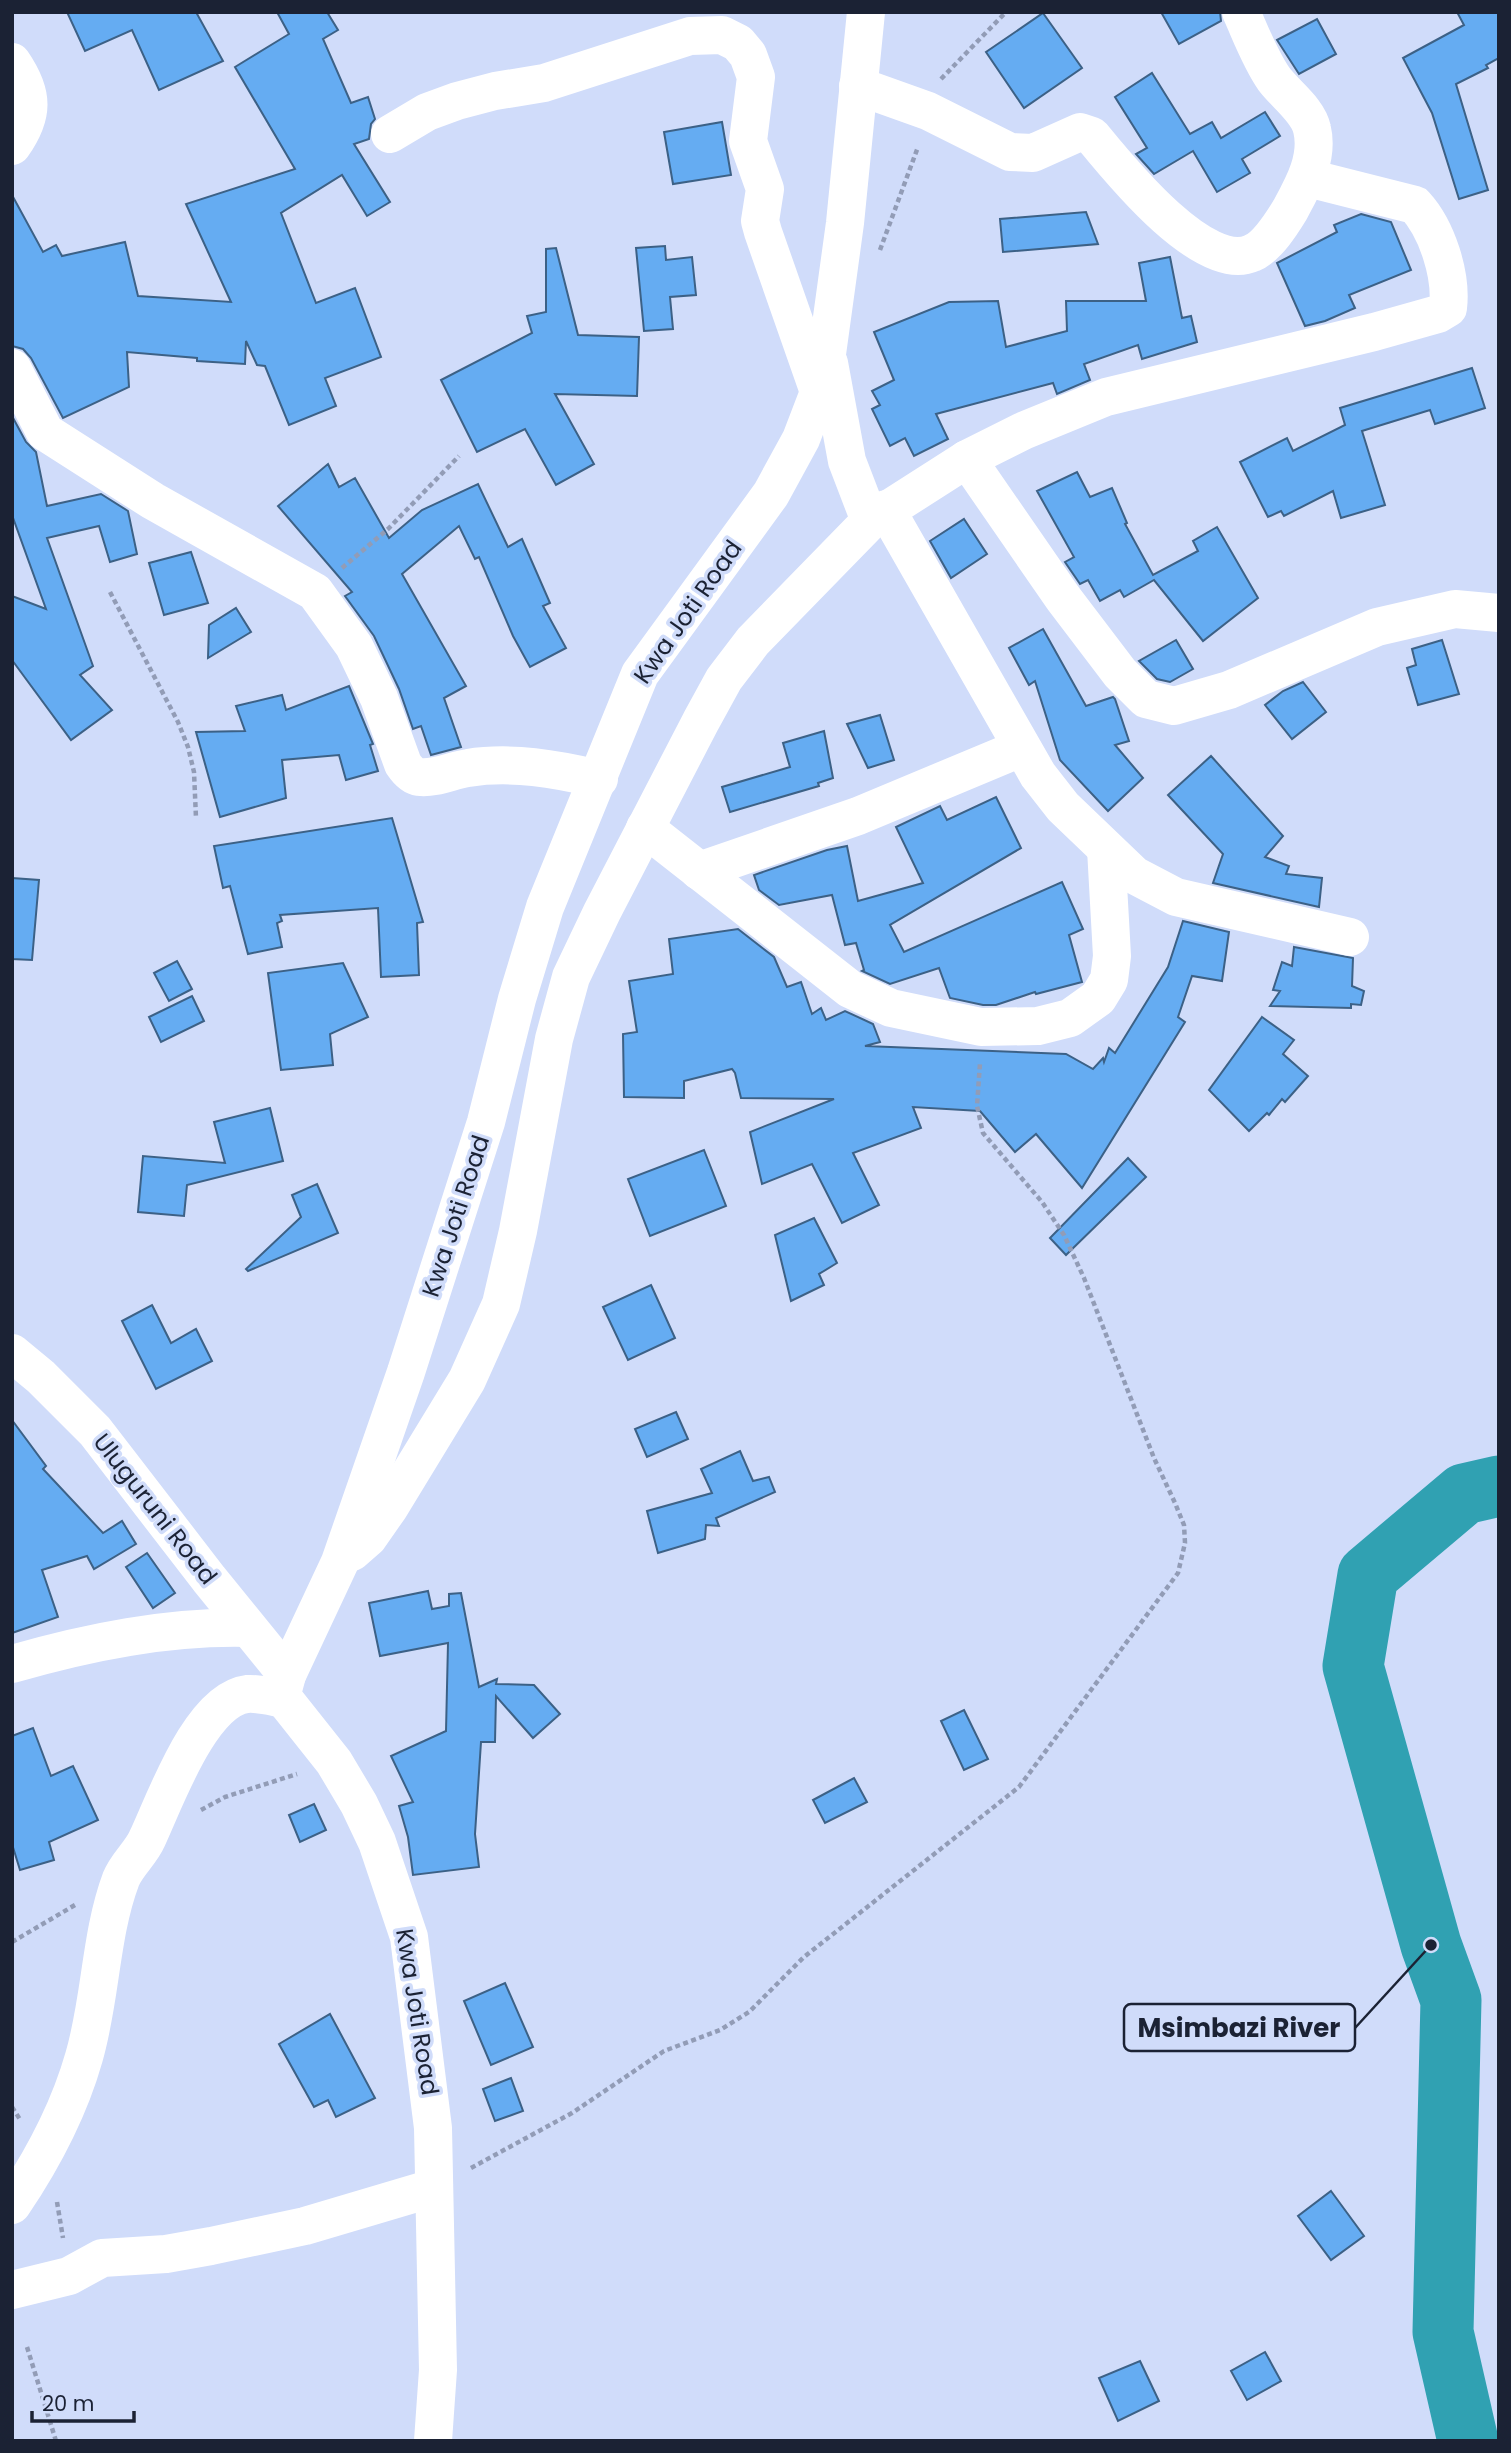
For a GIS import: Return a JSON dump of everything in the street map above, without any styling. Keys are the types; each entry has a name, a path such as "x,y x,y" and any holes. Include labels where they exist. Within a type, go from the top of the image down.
{"street":[{"name":"Kwa Joti Road","path":"433,2441 438,2370 433,2128 409,1937 377,1842 359,1804 286,1687 340,1562 407,1372 486,1122 517,999 545,907 640,674 771,494 800,439 819,392 827,355 845,222 866,12"},
{"path":"858,86 928,111 1010,152 1033,153 1080,132 1092,136 1149,202 1206,247 1229,256 1252,253 1280,228 1308,178 1313,144 1312,129 1306,115 1274,79 1241,12"},
{"path":"390,134 427,112 457,101 544,82 690,36 722,35 738,43 748,55 756,77 748,141 765,190 761,221 763,232 819,392"},
{"path":"12,62 26,89 29,109 25,128 12,146"},
{"path":"340,1562 368,1538 389,1508 467,1380 501,1304 518,1231 554,1039 571,977 645,828 724,679 753,641 878,515 967,459 1023,430 1106,397 1374,332 1438,314 1448,308 1447,279 1435,236 1427,218 1415,205 1308,178"},
{"path":"827,355 847,461 1021,748 1063,807 1133,875 1176,897 1350,937"},
{"path":"12,368 45,432 153,501 315,592 354,646 379,698 408,772 418,777 469,768 516,765 559,770 599,779"},
{"path":"967,459 1063,598 1121,673 1146,699 1174,706 1229,690 1377,627 1455,610 1499,613"},
{"path":"699,871 858,816 1021,748"},
{"path":"645,828 850,989 891,1008 981,1027 1038,1026 1070,1018 1098,998 1109,979 1112,956 1106,849"},
{"name":"Uluguruni Road","path":"12,1353 41,1377 95,1431 248,1628 286,1687"},
{"path":"12,1664 96,1643 152,1634 205,1627 248,1628"},
{"path":"12,2205 43,2157 67,2105 84,2056 122,1877 146,1842 178,1769 193,1741 217,1712 233,1699 286,1687"},
{"path":"12,2290 69,2276 102,2258 166,2254 306,2226 433,2188"}],"path":[{"path":"877,261 892,213 916,154 935,89 943,75 1006,12"},
{"path":"315,592 388,529 459,456"},
{"path":"110,592 178,722 188,747 194,772 196,818"},
{"path":"433,2188 572,2113 664,2051 719,2030 749,2012 804,1957 1019,1787 1178,1573 1185,1543 1184,1525 1154,1458 1084,1278 1064,1235 1042,1202 983,1133 978,1106 981,1027"},
{"path":"146,1842 225,1797 334,1762"},
{"path":"12,1942 122,1877"},
{"path":"43,2157 55,2193 69,2276"},
{"path":"27,2347 56,2441"}],"building":[{"path":"67,12 196,12 223,61 159,90 132,30 85,51"},
{"path":"277,12 327,12 338,30 323,39 351,103 368,97 375,119 371,124 369,139 354,144 390,202 367,216 342,175 281,213 316,303 355,288 381,357 325,378 336,406 289,425 265,366 257,365 246,341 245,364 127,352 129,387 63,418 31,358 23,349 12,346 12,195 43,252 56,245 62,256 125,242 138,296 231,302 186,204 295,169 235,67 289,34"},
{"path":"1161,12 1220,12 1221,21 1179,44"},
{"path":"1457,12 1499,12 1499,58 1486,65 1488,68 1456,84 1488,190 1459,199 1432,113 1403,58 1464,25"},
{"path":"1043,13 1082,68 1024,108 986,52"},
{"path":"1317,19 1336,54 1299,74 1277,40"},
{"path":"1152,73 1190,134 1212,122 1221,138 1265,112 1280,136 1242,159 1250,173 1217,192 1193,151 1154,174 1136,154 1147,148 1115,97"},
{"path":"722,122 731,175 673,184 664,132"},
{"path":"1086,212 1098,244 1003,252 1000,219"},
{"path":"1361,214 1391,222 1411,270 1349,295 1355,308 1305,326 1277,263 1337,232 1334,225"},
{"path":"665,246 666,260 692,257 696,295 670,297 673,329 644,331 636,248"},
{"path":"556,248 578,335 639,337 637,396 555,394 594,464 556,485 525,429 477,452 441,380 532,333 527,316 546,312 546,249"},
{"path":"1170,257 1182,318 1191,316 1197,342 1142,359 1138,345 1084,364 1090,380 1057,394 1053,383 936,414 948,439 914,456 905,438 890,446 872,409 880,405 872,391 894,380 874,332 949,302 998,301 1006,347 1067,331 1066,301 1146,301 1139,263"},
{"path":"1472,368 1485,408 1435,424 1430,410 1362,431 1385,505 1341,518 1333,491 1284,516 1281,511 1268,517 1240,462 1287,438 1293,451 1345,425 1340,408"},
{"path":"12,416 26,442 36,452 47,506 101,494 128,511 137,554 110,562 99,526 47,538 93,666 80,675 112,710 71,740 12,660 12,596 46,609 12,515"},
{"path":"328,464 339,487 355,478 389,538 422,510 478,484 508,547 522,539 550,603 543,606 566,648 530,667 513,636 479,557 475,559 459,526 402,574 466,686 444,698 461,747 431,755 421,726 413,729 399,689 374,636 345,596 352,592 278,506"},
{"path":"1077,472 1090,497 1112,488 1127,523 1125,524 1153,575 1198,551 1193,541 1217,527 1258,598 1203,641 1154,580 1124,597 1120,590 1100,601 1088,580 1080,584 1065,562 1074,557 1037,491"},
{"path":"964,519 987,554 951,578 930,541"},
{"path":"191,552 208,603 164,615 149,563"},
{"path":"236,608 251,632 208,658 209,625"},
{"path":"1043,629 1086,706 1113,697 1115,699 1129,741 1115,745 1143,778 1108,811 1060,760 1035,681 1029,685 1009,648"},
{"path":"1176,640 1193,669 1170,682 1157,679 1139,661"},
{"path":"1442,640 1459,694 1418,705 1407,668 1416,665 1412,649"},
{"path":"1303,682 1326,712 1292,739 1265,705 1283,691"},
{"path":"349,686 373,744 370,745 378,771 346,780 339,755 282,760 286,798 220,817 196,732 245,731 236,706 282,695 286,710"},
{"path":"880,715 894,760 868,768 847,724"},
{"path":"824,731 833,778 818,783 819,786 730,812 722,787 790,767 783,743"},
{"path":"1211,756 1283,836 1265,857 1289,866 1286,874 1322,878 1319,907 1213,883 1223,854 1168,795"},
{"path":"996,797 1021,848 890,925 904,952 1062,882 1083,929 1069,935 1082,982 1036,994 1035,992 996,1005 950,998 939,968 890,984 862,971 864,970 856,943 845,945 832,895 779,905 759,890 754,875 827,850 847,846 858,901 923,883 896,827 940,806 947,820"},
{"path":"392,818 423,922 417,923 419,975 381,977 378,908 280,915 282,921 277,923 282,947 248,954 230,886 223,888 214,846"},
{"path":"12,878 39,880 32,960 12,959"},
{"path":"1183,921 1229,932 1222,981 1192,976 1178,1017 1185,1022 1082,1188 1036,1134 1015,1152 980,1111 913,1107 921,1128 853,1153 879,1205 842,1223 812,1164 762,1184 750,1132 834,1099 741,1098 732,1069 684,1081 684,1098 624,1097 623,1034 637,1032 629,981 673,974 669,939 738,929 774,957 787,987 801,982 812,1014 821,1008 826,1020 845,1011 873,1024 880,1042 865,1046 1066,1054 1093,1069 1103,1058 1104,1062 1109,1048 1115,1053 1168,967"},
{"path":"1294,947 1353,958 1352,986 1364,991 1361,1005 1351,1004 1351,1008 1270,1006 1280,991 1273,990 1282,962 1292,966"},
{"path":"177,961 192,989 169,1001 154,973"},
{"path":"343,963 368,1017 330,1034 333,1065 281,1070 268,973"},
{"path":"192,996 204,1021 161,1042 149,1017"},
{"path":"1262,1017 1294,1040 1283,1054 1308,1076 1285,1102 1282,1099 1269,1115 1267,1113 1249,1131 1209,1090"},
{"path":"270,1108 283,1161 187,1185 184,1216 138,1212 143,1156 225,1163 214,1122"},
{"path":"704,1150 726,1206 650,1236 628,1179"},
{"path":"1128,1158 1146,1177 1066,1255 1050,1238"},
{"path":"317,1184 338,1233 248,1271 246,1269 301,1217 292,1195"},
{"path":"814,1218 837,1263 819,1274 824,1285 791,1301 775,1235"},
{"path":"651,1285 675,1338 628,1360 603,1307"},
{"path":"152,1305 171,1343 196,1329 212,1361 156,1389 122,1321"},
{"path":"676,1412 688,1439 647,1457 635,1429"},
{"path":"12,1420 46,1466 43,1469 103,1533 122,1521 136,1544 94,1569 87,1556 42,1570 58,1617 12,1633"},
{"path":"740,1451 753,1481 769,1477 775,1492 716,1518 719,1526 706,1525 705,1539 658,1553 647,1511 712,1493 701,1469"},
{"path":"147,1553 175,1593 153,1608 126,1567"},
{"path":"428,1591 432,1609 449,1606 449,1594 461,1593 479,1687 497,1679 496,1684 534,1685 560,1714 533,1738 496,1696 495,1742 481,1742 475,1834 479,1867 413,1875 408,1837 399,1806 413,1802 391,1756 446,1731 448,1643 380,1656 369,1603"},
{"path":"964,1710 988,1759 964,1770 941,1721"},
{"path":"33,1728 51,1776 73,1766 98,1820 49,1842 54,1860 20,1870 12,1844 12,1736"},
{"path":"854,1778 867,1802 825,1823 813,1800"},
{"path":"314,1804 326,1830 300,1842 289,1815"},
{"path":"505,1983 533,2047 491,2065 464,2001"},
{"path":"330,2014 375,2098 336,2117 328,2100 314,2107 279,2044"},
{"path":"511,2078 523,2111 495,2121 483,2089"},
{"path":"1331,2191 1364,2236 1331,2260 1298,2216"},
{"path":"1265,2352 1281,2381 1247,2400 1231,2371"},
{"path":"1140,2361 1159,2401 1118,2421 1099,2378"}],"waterway":[{"path":"1468,2441 1443,2332 1451,2000 1431,1945 1353,1666 1368,1575 1464,1494 1499,1486"}],"place":[{"name":"Msimbazi River","path":"1431,1945"}]}
